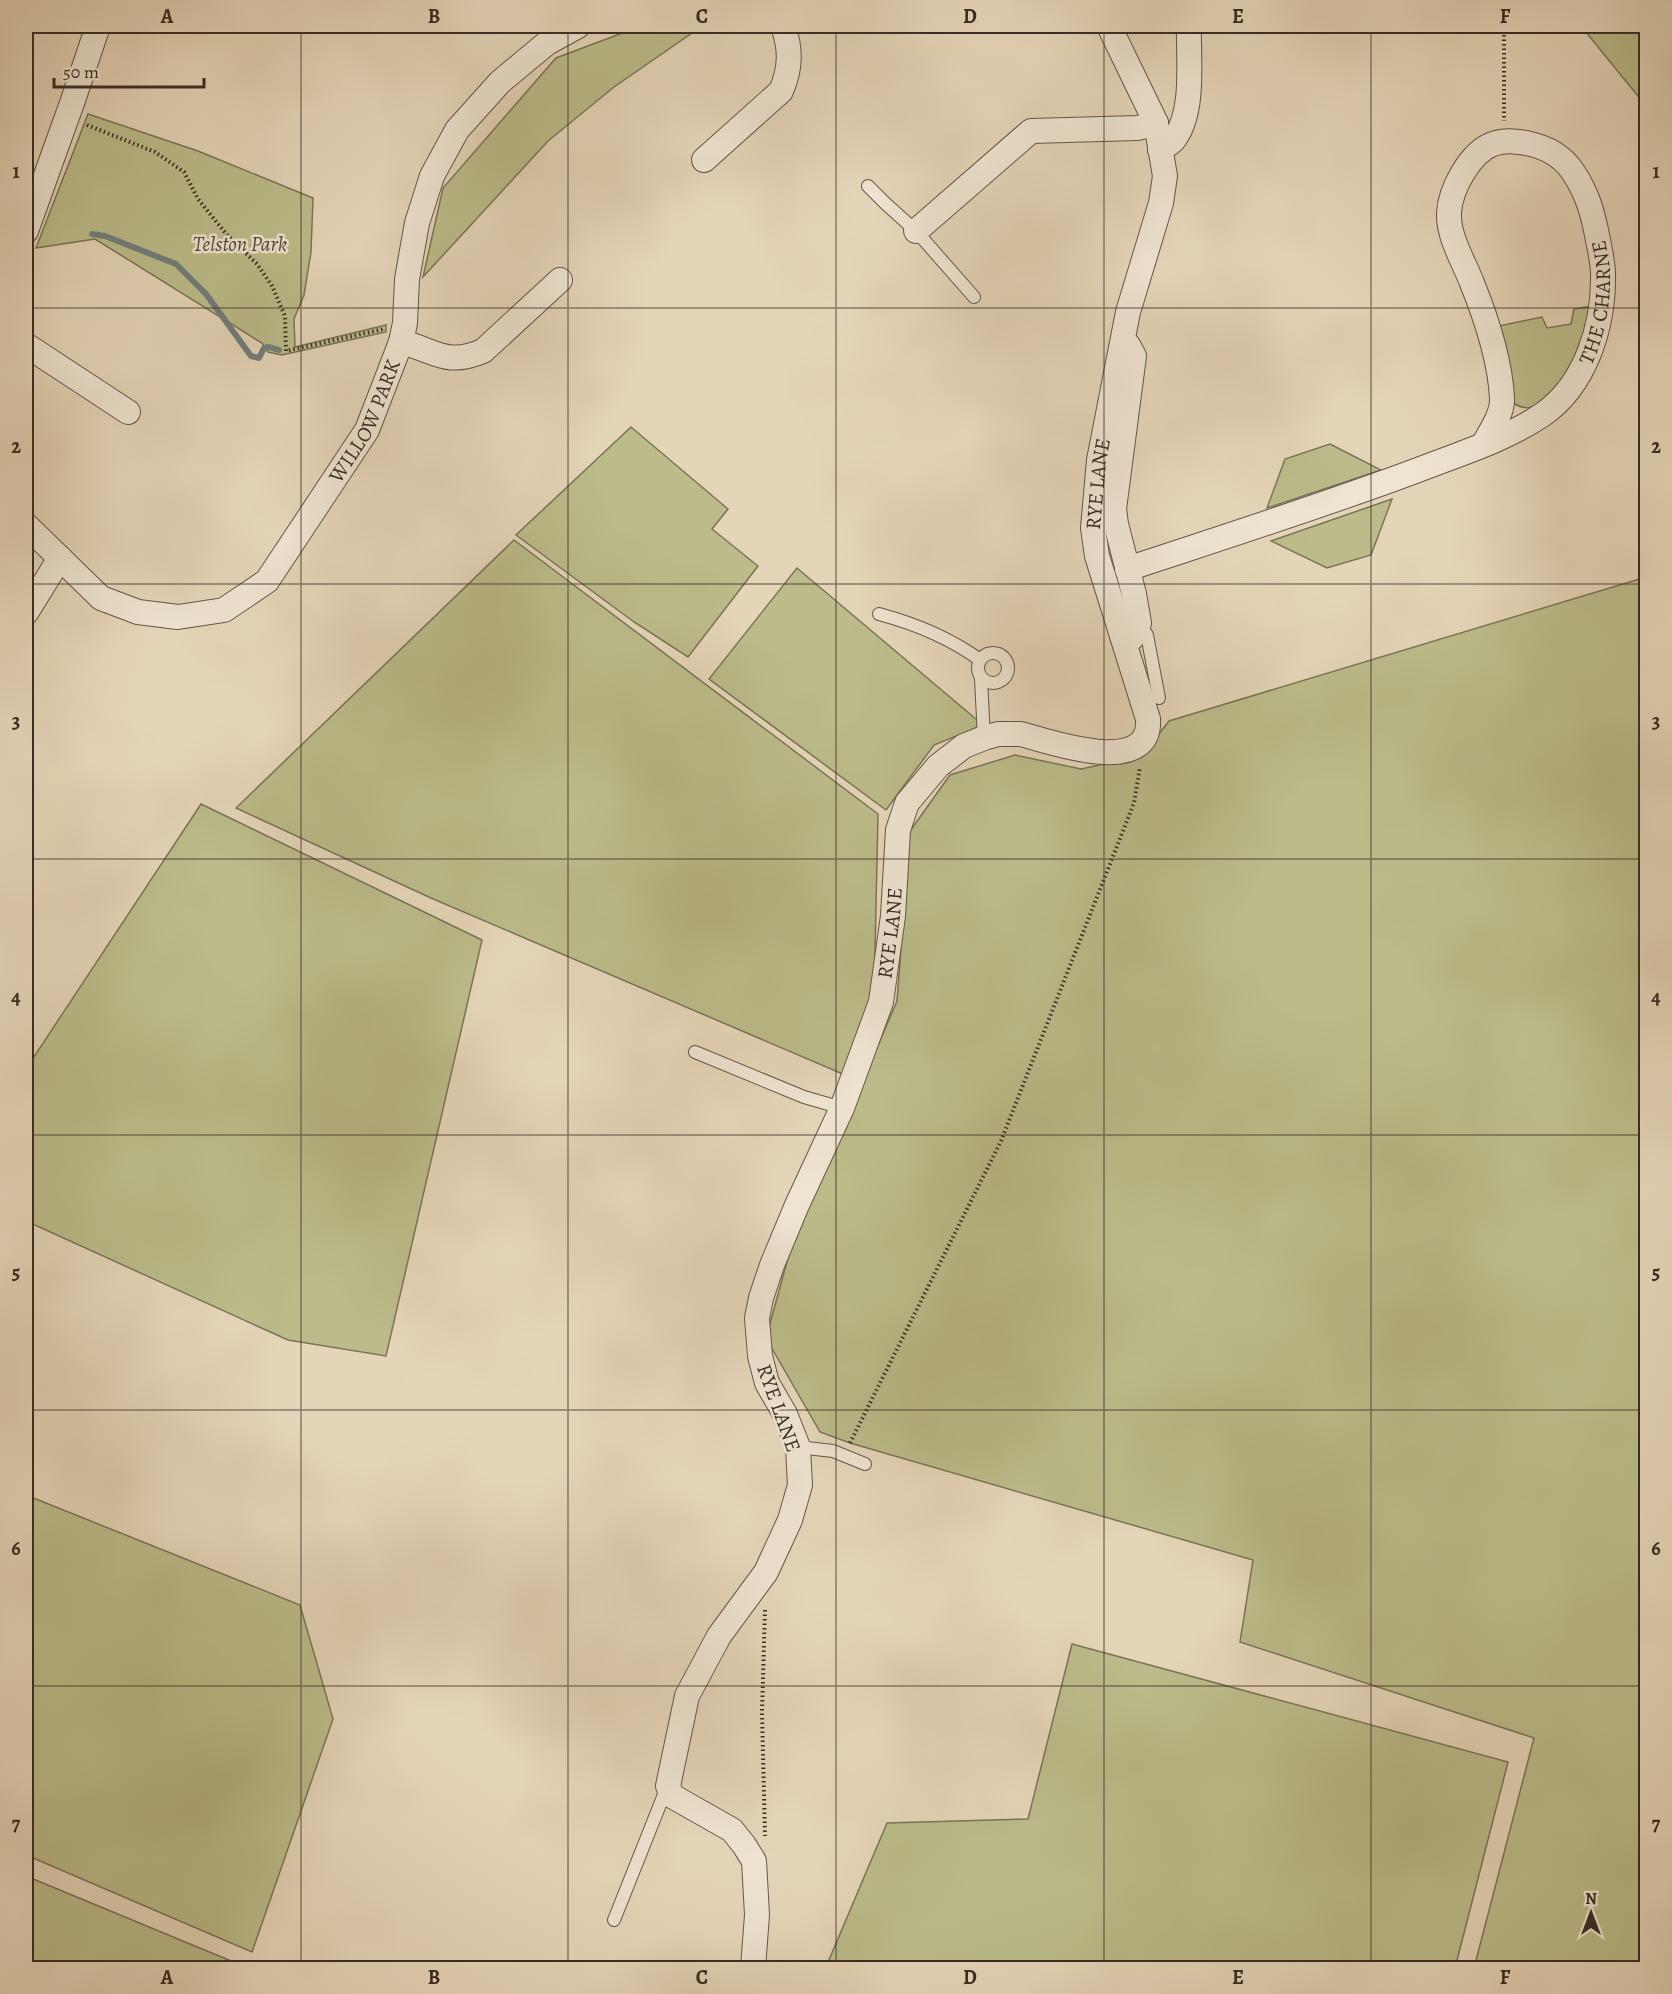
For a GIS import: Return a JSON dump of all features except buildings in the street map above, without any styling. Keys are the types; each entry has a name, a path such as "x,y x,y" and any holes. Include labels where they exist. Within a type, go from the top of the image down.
{"street":[{"path":"26,231 98,26"},
{"name":"WILLOW PARK","path":"26,525 100,598 138,612 178,617 224,610 267,581 367,430 403,333 408,302 407,279 417,223 432,176 457,130 500,82 546,43 578,26"},
{"path":"704,160 781,91 788,76 790,56 783,26"},
{"name":"RYE LANE","path":"668,1786 687,1696 719,1636 766,1572 790,1520 800,1485 798,1447 785,1414 767,1383 760,1356 757,1318 761,1298 776,1255 842,1108 881,1002 893,916 898,830 907,802 938,766 963,746 984,738 998,734 1021,734 1094,752 1120,752 1141,743 1148,732 1148,719 1097,555 1093,528 1099,460 1122,339 1161,203 1165,176 1156,123 1109,26"},
{"path":"1160,150 1175,139 1188,99 1189,26"},
{"path":"916,231 1031,131 1137,128 1156,123"},
{"path":"1483,445 1503,402 1500,378 1490,329 1452,232 1449,214 1458,182 1470,162 1484,149 1494,143 1505,141"},
{"name":"THE CHARNE","path":"1127,570 1393,479 1483,445 1542,415 1560,399 1580,374 1602,309 1604,272 1592,208 1584,188 1565,160 1542,146 1505,141"},
{"path":"403,333 447,358 470,357 483,351 560,280"},
{"path":"1122,339 1134,356 1114,509 1139,623 1132,638 1125,644"},
{"path":"26,345 128,412"},
{"path":"26,613 60,558"},
{"path":"668,1786 672,1796 732,1830 754,1862 757,1915 753,1968"}],"lane":[{"path":"868,186 916,231 974,297"},
{"path":"879,614 944,638 980,660"},
{"path":"1139,623 1147,635 1159,698"},
{"path":"981,679 991,684 1005,679 1009,669 1006,659 997,653 987,654 980,660 978,670 981,679 984,738"},
{"path":"695,1052 804,1097 842,1108"},
{"path":"798,1447 833,1451 864,1464"},
{"path":"614,1920 668,1786"}],"path":[{"path":"1504,26 1505,141"},
{"path":"67,117 155,152 184,171 198,199 227,235 257,264 273,286 285,316 286,351 403,333"},
{"path":"833,1451 850,1443 1001,1141 1134,803 1142,756 1141,743"},
{"path":"754,1862 765,1837 762,1712 765,1607"}],"green space":[{"path":"641,26 702,26 614,87 548,141 423,277 443,188 556,58"},
{"path":"1581,26 1646,26 1646,106"},
{"name":"Telston Park","path":"88,114 198,151 313,198 311,252 304,295 294,319 295,347 386,325 386,332 282,355 268,352 262,343 95,239 36,248"},
{"path":"1593,306 1576,354 1556,387 1535,406 1527,408 1513,403 1499,326 1542,317 1547,328 1571,324 1574,309"},
{"path":"631,427 728,509 712,529 758,566 688,657 634,622 516,535"},
{"path":"1330,444 1381,470 1267,508 1285,459"},
{"path":"1392,499 1371,555 1327,568 1271,541"},
{"path":"514,540 878,814 874,996 845,1075 431,898 236,808"},
{"path":"797,568 983,725 934,745 886,810 709,679"},
{"path":"1646,577 1646,1968 1474,1968 1534,1738 1240,1642 1253,1560 850,1443 820,1432 766,1338 791,1247 897,1001 910,831 950,775 1015,755 1081,769 1142,756 1169,721"},
{"path":"201,804 482,940 386,1356 288,1340 26,1221 26,1069"},
{"path":"26,1495 300,1605 333,1719 252,1952 26,1855"},
{"path":"1072,1644 1508,1762 1455,1968 826,1967 887,1823 1028,1819"},
{"path":"26,1876 248,1968 26,1968"}],"waterway":[{"path":"92,234 105,236 176,264 206,294 251,356 259,358 264,348 279,350"}]}
